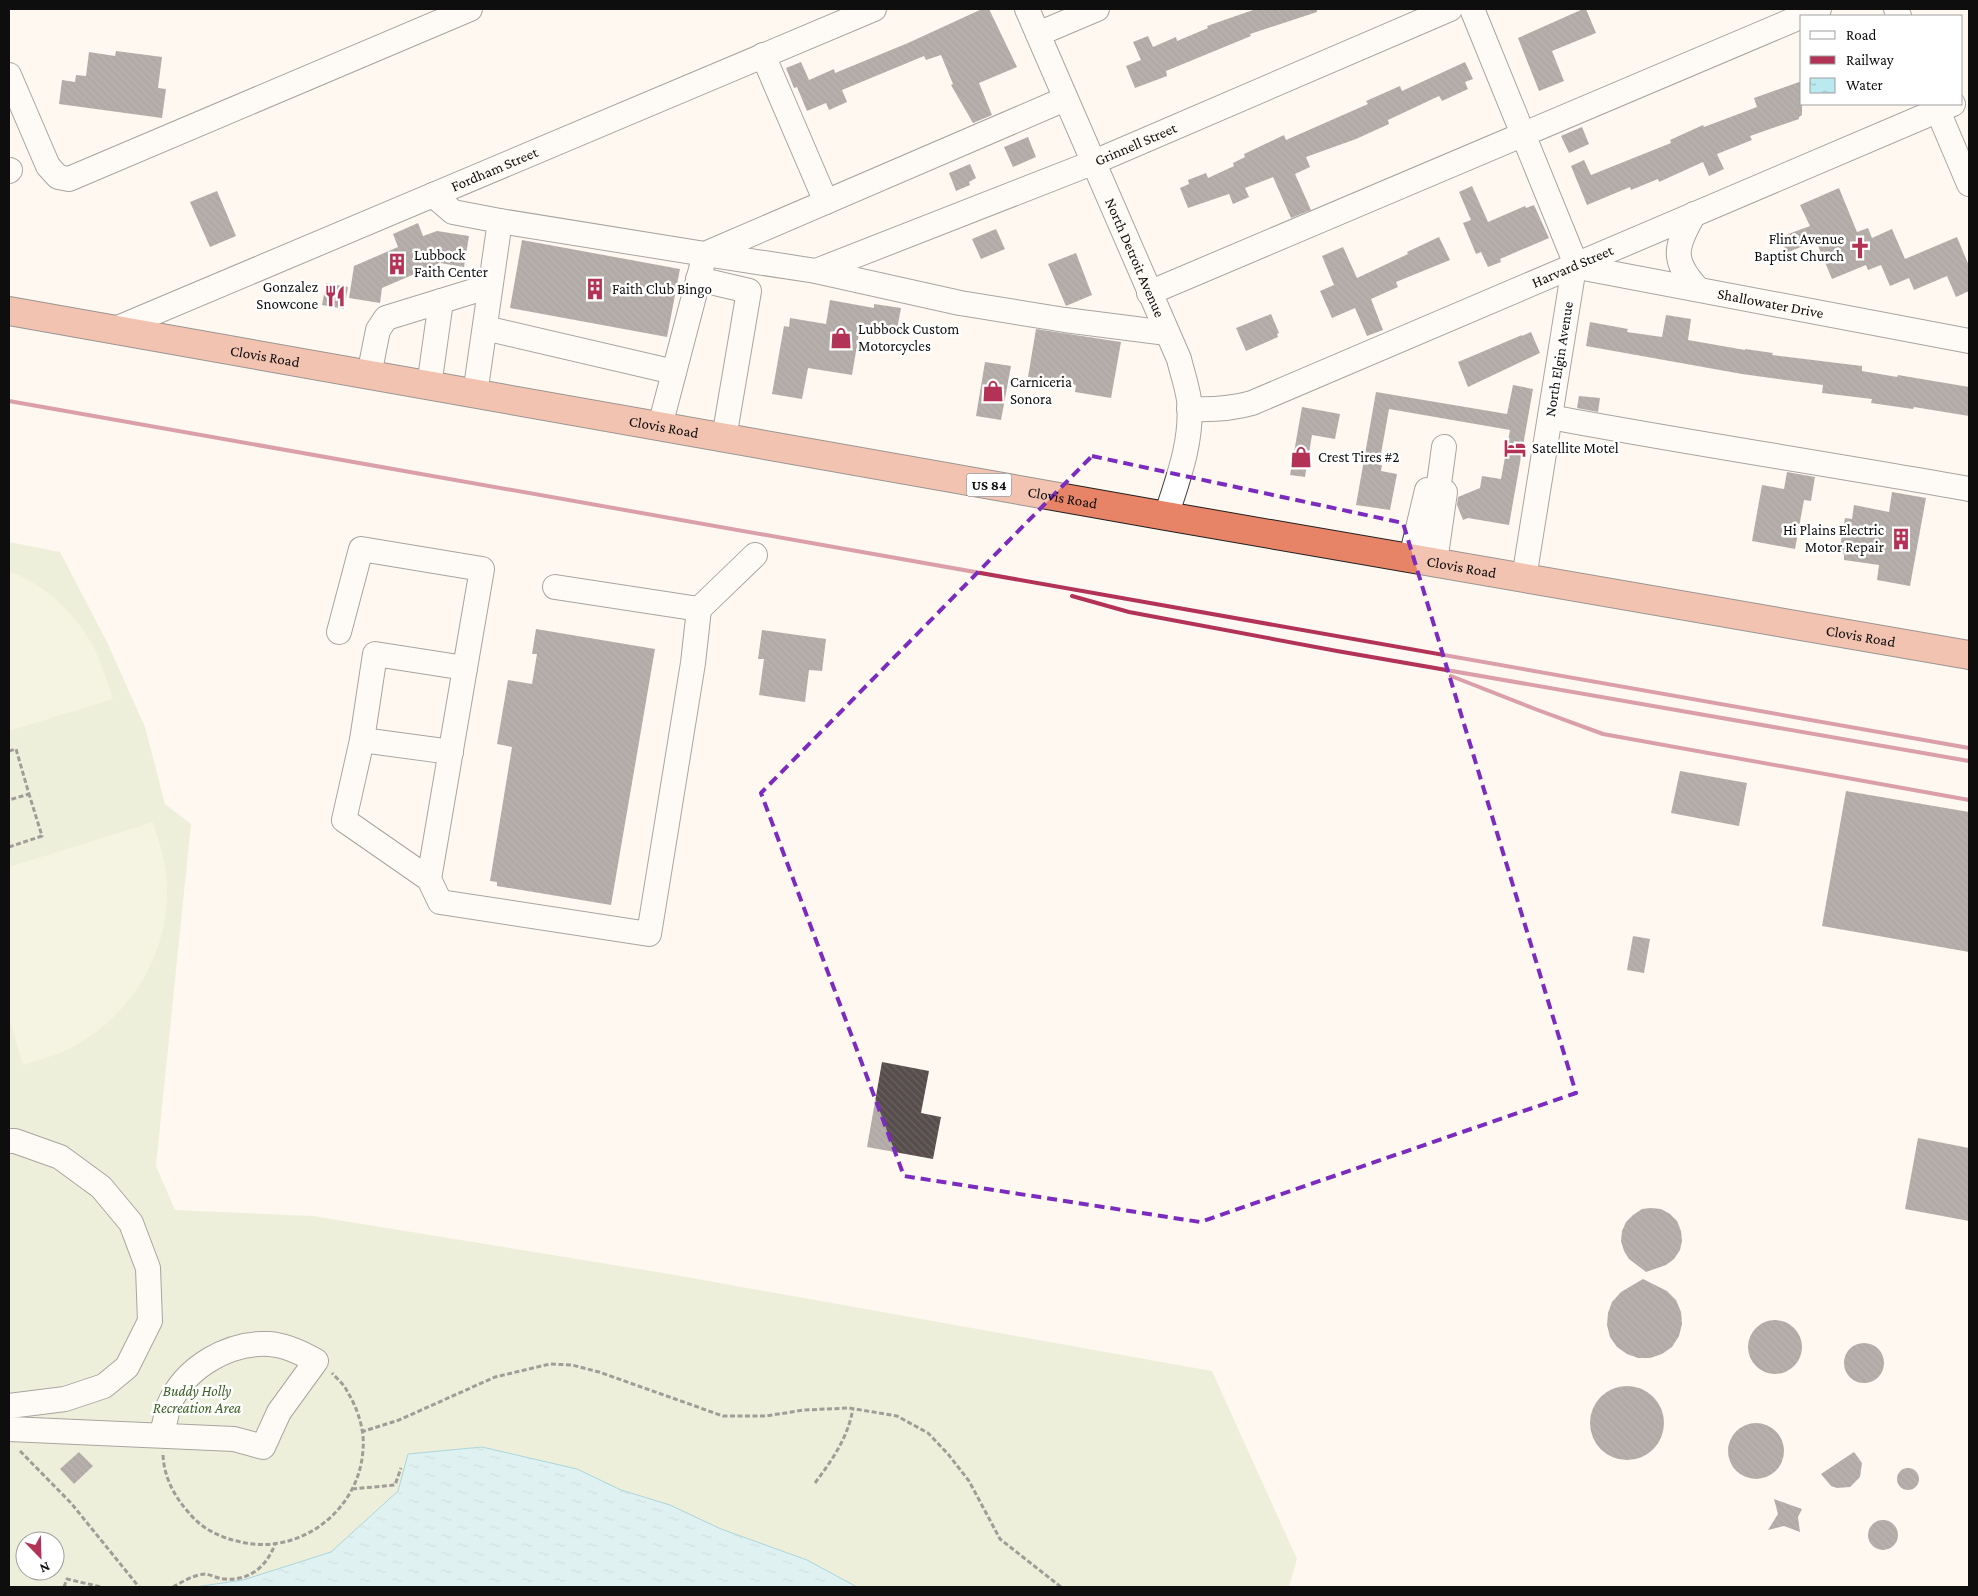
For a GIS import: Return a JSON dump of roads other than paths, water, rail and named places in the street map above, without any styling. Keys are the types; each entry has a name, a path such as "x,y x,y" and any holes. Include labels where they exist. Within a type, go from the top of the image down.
{"highway":[{"name":"Clovis Road","path":"9,311 1166,516 1969,655"}],"street":[{"path":"9,75 48,166 58,177 69,179 470,9"},
{"name":"Fordham Street","path":"114,330 874,9"},
{"name":"North Detroit Avenue","path":"1027,9 1092,163 1168,333 1185,381 1189,410 1188,439 1166,516"},
{"path":"1038,34 1097,9"},
{"name":"Grinnell Street","path":"816,271 1092,163 1450,9"},
{"name":"North Elgin Avenue","path":"1472,9 1573,257 1524,578"},
{"path":"1804,15 1818,9"},
{"path":"1149,293 1800,17"},
{"path":"763,55 826,202"},
{"path":"704,254 1066,99"},
{"path":"1942,106 1969,184"},
{"name":"Harvard Street","path":"1189,410 1239,407 1252,403 1942,106"},
{"path":"433,195 453,212 500,221 816,271 960,303 1065,320 1168,333"},
{"path":"1694,214 1682,235 1678,248 1679,260 1684,271 1698,289"},
{"path":"475,394 500,221"},
{"path":"660,426 704,254"},
{"name":"Shallowater Drive","path":"1573,266 1969,341"},
{"path":"698,279 750,292 724,438"},
{"path":"369,375 378,330 386,318 490,286"},
{"path":"429,386 441,301"},
{"path":"485,328 674,372"},
{"path":"1550,417 1657,437 1734,448 1969,489"},
{"path":"1423,560 1426,490 1438,491 1444,447"},
{"path":"340,632 361,550 482,569 429,879"},
{"path":"465,668 375,654 362,740 344,820 429,879 440,902 649,934 693,663 699,609 755,555"},
{"path":"555,587 699,609"},
{"path":"362,740 451,752"},
{"path":"9,1141 15,1141 60,1157 101,1188 131,1223 148,1268 150,1321 127,1367 104,1386 65,1399 9,1406"},
{"path":"12,1437 162,1435 234,1439 263,1446 279,1412 316,1361 300,1351 270,1344 239,1347 210,1359 186,1379 174,1398 170,1405 162,1435"}],"water":[{"path":"482,1447 577,1469 621,1490 670,1505 721,1529 807,1560 857,1587 195,1587 243,1580 331,1552 398,1491 408,1454"}],"railway":[{"path":"9,401 1969,748"},
{"path":"1072,596 1129,612 1337,651 1969,761"},
{"path":"1451,676 1603,734 1969,800"}],"place":[{"name":"Flint Avenue Baptist Church","path":"1860,248"},
{"name":"Lubbock Faith Center","path":"397,264"},
{"name":"Faith Club Bingo","path":"595,289"},
{"name":"Gonzalez Snowcone","path":"335,296"},
{"name":"Lubbock Custom Motorcycles","path":"841,338"},
{"name":"Carniceria Sonora","path":"993,391"},
{"name":"Satellite Motel","path":"1515,448"},
{"name":"Crest Tires #2","path":"1301,457"},
{"name":"Hi Plains Electric Motor Repair","path":"1901,539"}],"park label":[{"name":"Buddy Holly Recreation Area","path":"197,1400"}]}
